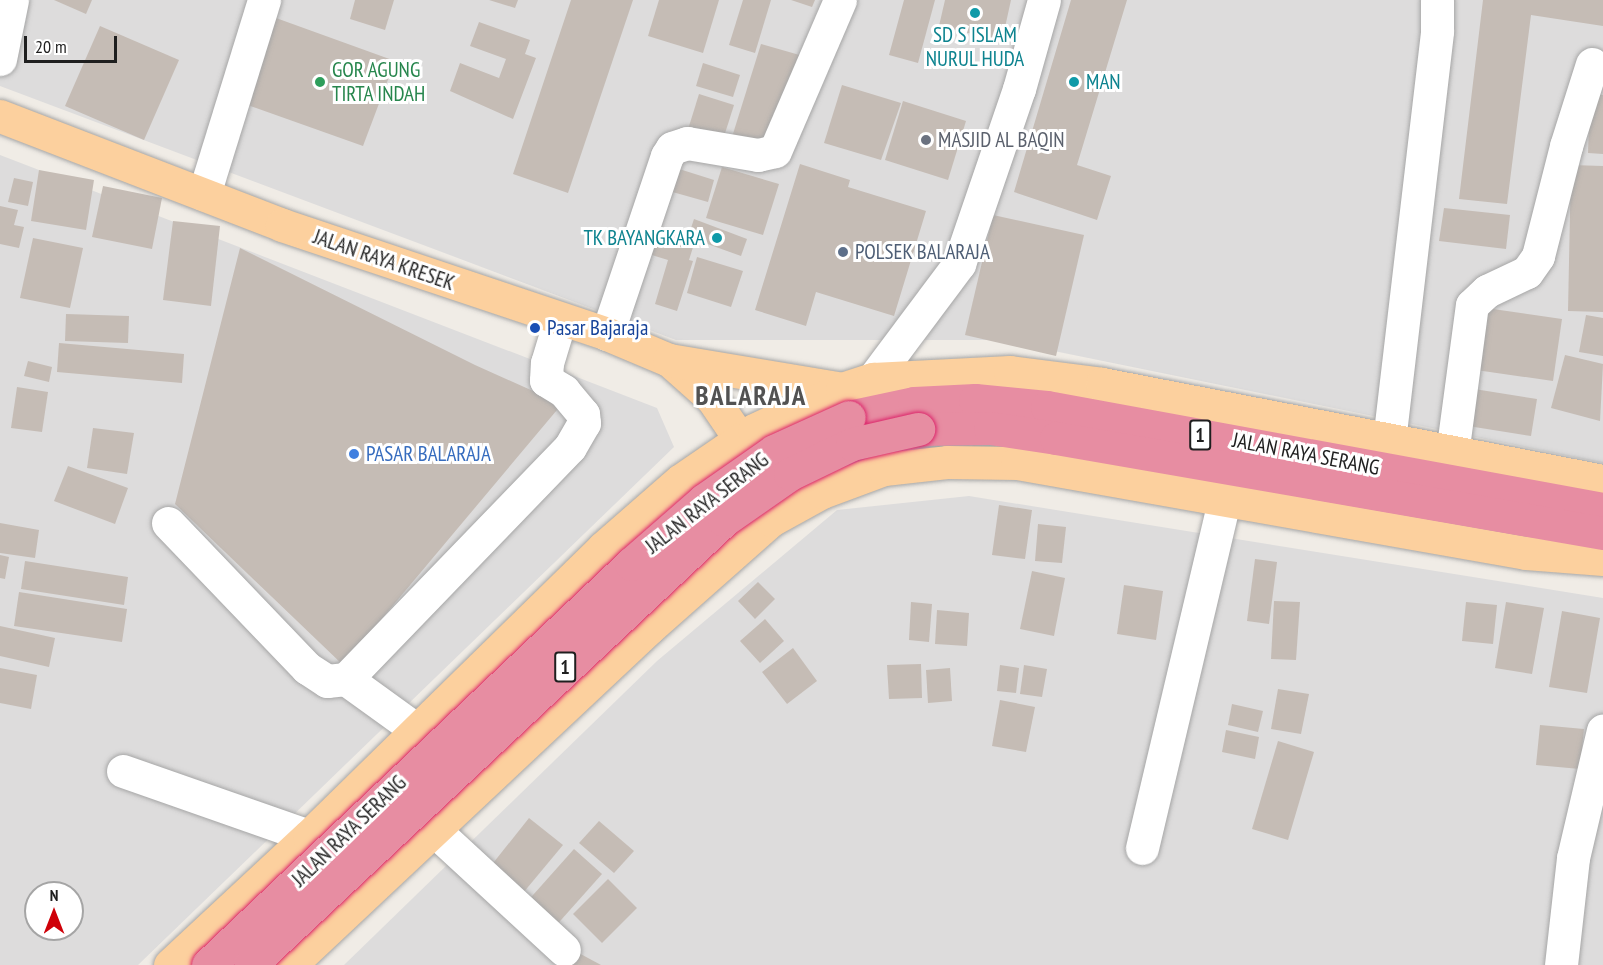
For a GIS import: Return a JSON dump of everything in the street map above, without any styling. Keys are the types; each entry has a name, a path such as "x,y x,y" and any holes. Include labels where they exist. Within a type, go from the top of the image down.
{"highway":[{"name":"JALAN RAYA SERANG","path":"208,965 622,572 704,500 774,451 849,417 914,403 975,400 1047,407 1552,513 1603,532"},
{"name":"JALAN RAYA SERANG","path":"250,965 724,520 790,474 852,444 918,429 990,428 1552,513 1603,509"}],"main road":[{"name":"JALAN RAYA KRESEK","path":"0,116 282,225 607,334 669,360 712,398 741,438 760,474 771,520"},
{"path":"669,360 842,389"},
{"path":"170,965 309,836 603,548 681,480 741,438 792,409 842,389 873,379 1010,372 1102,384 1452,454 1603,481"},
{"path":"290,965 649,628 771,520 822,492 884,470 947,462 1017,463 1526,553 1603,560"},
{"path":"603,548 602,582 610,605 624,624 649,628"}],"street":[{"path":"0,59 12,0"},
{"path":"204,194 264,0"},
{"path":"607,334 667,156 672,148 687,143 758,154 775,151 840,0"},
{"path":"873,379 958,264 1019,89 1044,0"},
{"path":"1389,441 1437,31 1437,0"},
{"path":"1452,454 1472,305 1487,291 1527,272 1538,256 1592,64"},
{"path":"168,524 307,668 327,681 346,679 570,447 584,423 583,414 564,391 546,380 547,363 561,320"},
{"path":"1142,848 1225,498"},
{"path":"346,679 418,731"},
{"path":"1561,965 1573,858 1603,730"},
{"path":"123,771 309,836"},
{"path":"433,829 564,950"}],"shaded area":[{"path":"0,0 1603,0 1603,463 1000,340 676,340 0,86"},
{"path":"0,155 657,408 674,447 138,965 0,965"},
{"path":"969,496 1603,598 1603,965 344,965 657,661 837,510"}],"building":[{"path":"54,0 92,0 86,14"},
{"path":"355,0 394,0 385,30 350,19"},
{"path":"489,0 518,0 515,8"},
{"path":"571,0 633,0 568,193 513,174"},
{"path":"659,0 719,0 703,53 648,36"},
{"path":"743,0 771,0 755,53 729,45"},
{"path":"791,0 815,0 812,7"},
{"name":"SD S ISLAM NURUL HUDA","path":"904,0 935,0 918,63 889,55"},
{"name":"SD S ISLAM NURUL HUDA","path":"945,0 1011,0 1002,41 939,26"},
{"name":"MAN","path":"1071,0 1127,0 1077,165 1111,176 1097,220 1014,192"},
{"path":"1483,0 1603,0 1603,26 1531,15 1507,204 1459,199"},
{"name":"GOR AGUNG TIRTA INDAH","path":"276,18 395,61 363,146 245,104"},
{"path":"479,22 530,40 525,54 536,58 513,119 450,91 460,63 499,78 506,59 470,46"},
{"path":"100,26 179,60 144,140 65,106"},
{"path":"761,44 803,56 774,149 732,137"},
{"path":"703,63 740,75 733,97 696,86"},
{"path":"842,85 901,103 881,160 824,143"},
{"path":"699,94 734,105 721,146 686,136"},
{"path":"1590,94 1603,95 1603,154 1588,153"},
{"name":"MASJID AL BAQIN","path":"903,101 966,121 948,180 885,160"},
{"name":"POLSEK BALARAJA","path":"800,164 850,180 848,187 926,211 894,316 816,292 806,326 755,310"},
{"path":"1571,165 1603,166 1603,312 1568,311"},
{"path":"722,167 779,184 763,235 706,218"},
{"path":"676,168 714,180 708,202 669,191"},
{"path":"39,170 94,180 86,230 31,221"},
{"path":"14,178 33,182 28,206 8,202"},
{"path":"103,186 162,198 152,249 92,237"},
{"path":"0,206 18,210 14,225 24,227 19,248 0,244"},
{"path":"1444,208 1510,215 1506,249 1439,241"},
{"path":"993,215 1084,235 1056,356 965,335"},
{"name":"TK BAYANGKARA","path":"694,219 747,239 741,256 688,237"},
{"path":"173,221 220,226 211,306 163,300"},
{"path":"650,230 694,244 689,260 693,261 677,311 655,304 668,260 642,252"},
{"path":"33,238 83,248 70,308 20,298"},
{"name":"PASAR BALARAJA","path":"240,248 475,365 562,404 343,665 175,504"},
{"path":"697,257 743,271 731,307 687,293"},
{"path":"1479,307 1562,319 1553,381 1469,369"},
{"path":"66,314 129,316 128,343 65,341"},
{"path":"1586,315 1603,318 1603,356 1579,352"},
{"path":"59,343 184,354 182,383 57,372"},
{"path":"1565,355 1603,364 1600,421 1551,408"},
{"path":"28,361 52,367 49,382 24,376"},
{"path":"17,387 48,392 42,432 11,428"},
{"path":"1468,388 1537,399 1531,436 1462,425"},
{"path":"93,428 134,433 127,474 87,468"},
{"path":"68,466 128,488 115,524 54,501"},
{"path":"999,505 1032,510 1025,559 992,555"},
{"path":"0,523 39,530 35,558 0,553"},
{"path":"1038,524 1066,527 1062,563 1035,561"},
{"path":"0,555 9,557 5,579 0,578"},
{"path":"1255,559 1277,562 1269,624 1247,621"},
{"path":"25,561 128,577 124,605 21,589"},
{"path":"1032,571 1065,578 1054,636 1020,629"},
{"path":"758,582 775,599 755,619 738,601"},
{"path":"1124,585 1163,591 1156,640 1117,634"},
{"path":"19,592 127,609 122,642 14,626"},
{"path":"1274,601 1300,602 1296,660 1271,659"},
{"path":"911,602 932,604 929,642 909,640"},
{"path":"1466,602 1497,605 1493,644 1462,641"},
{"path":"1506,602 1544,608 1532,674 1495,668"},
{"path":"937,610 969,613 967,646 935,644"},
{"path":"1562,611 1600,618 1587,693 1549,687"},
{"path":"765,619 784,641 760,663 740,641"},
{"path":"0,626 55,638 49,667 0,656"},
{"path":"793,648 817,681 787,704 762,672"},
{"path":"921,664 922,698 889,699 887,665"},
{"path":"1000,665 1019,668 1016,693 997,691"},
{"path":"1024,665 1047,669 1042,697 1020,694"},
{"path":"0,668 37,675 31,709 0,703"},
{"path":"950,668 952,701 928,703 926,670"},
{"path":"1278,689 1309,694 1301,734 1271,729"},
{"path":"1000,700 1035,707 1026,752 992,746"},
{"path":"1232,704 1263,711 1258,732 1228,725"},
{"path":"1540,725 1584,729 1580,769 1536,765"},
{"path":"1226,730 1259,737 1255,759 1222,752"},
{"path":"1278,741 1314,752 1288,840 1252,829"},
{"path":"529,818 563,845 523,893 490,867"},
{"path":"599,821 634,851 614,873 579,843"},
{"path":"574,849 602,874 553,929 525,904"},
{"path":"608,879 637,908 602,943 573,914"},
{"path":"575,951 601,965 568,965"}],"place":[{"name":"SD S ISLAM NURUL HUDA","path":"975,13"},
{"name":"GOR AGUNG TIRTA INDAH","path":"320,82"},
{"name":"MAN","path":"1074,82"},
{"name":"MASJID AL BAQIN","path":"926,140"},
{"name":"TK BAYANGKARA","path":"717,238"},
{"name":"POLSEK BALARAJA","path":"843,252"},
{"name":"Pasar Bajaraja","path":"535,328"},
{"name":"PASAR BALARAJA","path":"354,454"}],"district":[{"name":"BALARAJA","path":"751,396"}]}
